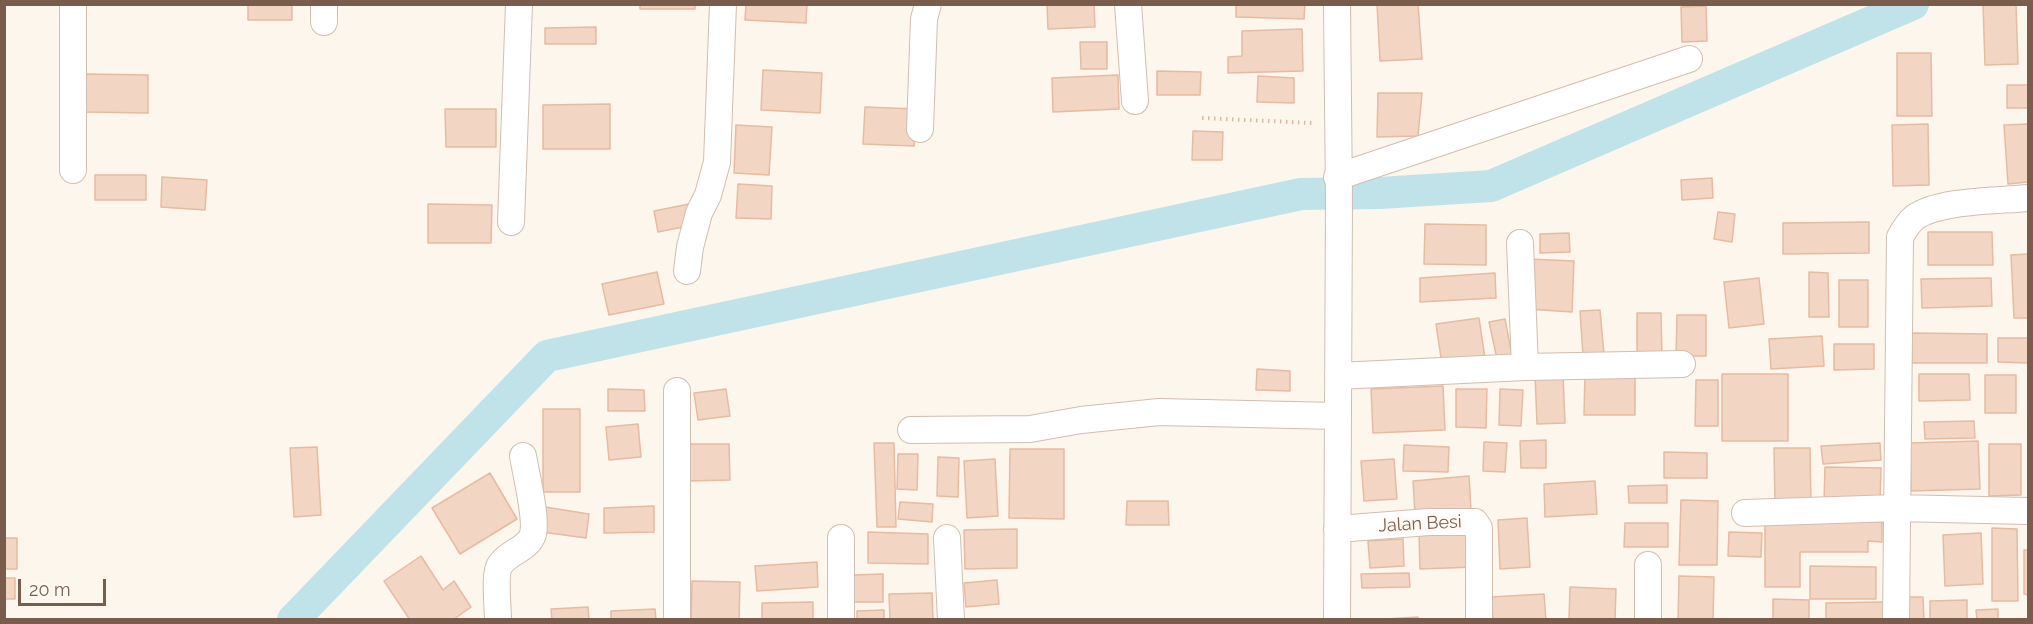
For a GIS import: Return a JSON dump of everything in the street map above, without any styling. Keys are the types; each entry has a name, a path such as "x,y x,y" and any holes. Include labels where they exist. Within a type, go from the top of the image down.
{"street":[{"path":"73,4 74,170"},
{"path":"511,222 519,4"},
{"path":"687,271 690,247 699,213 708,195 717,162 723,4"},
{"path":"920,129 924,19 928,4"},
{"path":"1128,4 1135,101"},
{"path":"1337,4 1337,620"},
{"path":"1338,186 1689,59"},
{"path":"1896,620 1900,237 1907,225 1915,218 1947,205 2028,198"},
{"path":"1520,243 1525,367"},
{"path":"1338,376 1525,367 1682,364"},
{"path":"676,391 677,620"},
{"path":"911,430 1030,429 1082,420 1159,412 1338,416"},
{"path":"498,620 497,571 505,559 528,542 533,534 534,522 523,456"},
{"path":"1745,513 1896,508 2028,512"},
{"name":"Jalan Besi","path":"1337,529 1429,522 1475,522 1479,528 1479,620"},
{"path":"841,538 841,620"},
{"path":"947,538 951,620"},
{"path":"1648,565 1648,620"}],"path":[{"path":"1202,118 1337,124"}],"building":[{"path":"248,4 292,4 292,20 248,20"},
{"path":"640,4 695,4 695,9 640,9"},
{"path":"746,4 807,4 806,23 745,20"},
{"path":"1047,4 1094,4 1095,27 1048,29"},
{"path":"1236,4 1305,4 1304,19 1236,17"},
{"path":"1377,4 1418,4 1422,59 1380,61"},
{"path":"1983,4 2016,4 2018,64 1985,65"},
{"path":"1706,6 1707,41 1682,42 1681,7"},
{"path":"596,27 596,44 545,44 545,28"},
{"path":"1302,29 1303,71 1228,73 1228,57 1242,56 1242,31"},
{"path":"1080,42 1107,42 1107,69 1081,69"},
{"path":"1897,53 1931,53 1932,116 1897,116"},
{"path":"763,70 822,73 820,113 761,110"},
{"path":"1157,71 1201,72 1200,95 1157,95"},
{"path":"86,74 148,75 148,113 85,112"},
{"path":"1118,75 1119,109 1053,112 1052,78"},
{"path":"1258,76 1294,78 1294,103 1257,102"},
{"path":"2007,85 2028,85 2028,108 2007,108"},
{"path":"1378,93 1422,93 1418,136 1377,137"},
{"path":"610,104 610,149 543,149 543,105"},
{"path":"865,107 916,109 914,146 863,144"},
{"path":"445,109 496,109 496,147 446,147"},
{"path":"1928,124 1929,185 1893,186 1892,125"},
{"path":"2028,124 2028,182 2008,184 2004,125"},
{"path":"736,125 772,127 769,175 734,173"},
{"path":"1193,131 1223,132 1222,160 1192,160"},
{"path":"95,175 146,175 146,200 95,200"},
{"path":"162,177 207,180 205,210 161,207"},
{"path":"1712,178 1713,198 1682,200 1681,180"},
{"path":"738,184 772,186 771,219 736,218"},
{"path":"428,204 492,205 491,243 428,243"},
{"path":"689,204 693,225 658,232 654,211"},
{"path":"1718,212 1735,214 1732,242 1714,239"},
{"path":"1869,222 1869,253 1783,254 1783,223"},
{"path":"1425,224 1486,225 1486,265 1424,264"},
{"path":"1928,232 1992,232 1993,265 1928,265"},
{"path":"1569,233 1570,252 1540,253 1540,234"},
{"path":"2028,254 2028,318 2014,318 2011,255"},
{"path":"1529,259 1574,261 1572,312 1527,309"},
{"path":"657,272 664,304 609,315 602,284"},
{"path":"1809,272 1828,273 1829,317 1809,317"},
{"path":"1495,273 1496,298 1420,302 1420,278"},
{"path":"1759,278 1764,324 1729,328 1724,282"},
{"path":"1991,278 1992,306 1922,308 1921,279"},
{"path":"1839,280 1868,280 1868,327 1839,327"},
{"path":"1600,310 1604,354 1583,356 1580,311"},
{"path":"1637,313 1661,313 1662,357 1637,358"},
{"path":"1677,315 1706,315 1706,356 1676,356"},
{"path":"1479,318 1485,358 1442,365 1436,324"},
{"path":"1505,319 1512,356 1497,359 1489,322"},
{"path":"1912,333 1987,334 1987,363 1912,363"},
{"path":"1822,336 1824,366 1771,369 1769,339"},
{"path":"1998,338 2028,338 2028,363 1998,362"},
{"path":"1834,344 1874,344 1874,369 1834,370"},
{"path":"1257,369 1290,371 1290,391 1256,390"},
{"path":"1585,373 1635,374 1635,415 1584,415"},
{"path":"1563,374 1565,423 1537,424 1535,375"},
{"path":"1722,374 1788,374 1788,441 1722,441"},
{"path":"1919,374 1969,374 1970,400 1919,401"},
{"path":"1985,375 2016,375 2016,413 1985,413"},
{"path":"1696,380 1718,380 1718,426 1695,426"},
{"path":"1443,386 1445,430 1373,433 1371,389"},
{"path":"608,389 644,390 645,411 608,411"},
{"path":"726,389 730,416 698,420 694,393"},
{"path":"1456,389 1487,389 1486,428 1456,427"},
{"path":"1500,389 1523,390 1521,426 1499,425"},
{"path":"543,409 580,409 580,492 543,492"},
{"path":"1974,421 1975,438 1925,439 1924,422"},
{"path":"638,424 641,457 609,460 606,427"},
{"path":"1546,440 1546,468 1521,468 1520,441"},
{"path":"1978,441 1980,489 1911,491 1910,443"},
{"path":"1484,442 1507,443 1505,472 1483,471"},
{"path":"874,443 894,443 896,527 877,527"},
{"path":"1880,443 1881,460 1823,464 1821,446"},
{"path":"687,444 729,444 730,480 688,481"},
{"path":"1989,444 2021,444 2021,495 1989,496"},
{"path":"1404,445 1449,447 1448,472 1403,471"},
{"path":"317,447 321,515 294,517 290,448"},
{"path":"1774,448 1810,448 1811,506 1775,507"},
{"path":"1010,449 1064,449 1064,519 1009,518"},
{"path":"1664,452 1707,453 1707,478 1664,478"},
{"path":"898,454 918,454 917,490 897,489"},
{"path":"938,457 959,458 958,497 937,496"},
{"path":"995,459 998,516 967,518 964,461"},
{"path":"1394,459 1397,499 1364,501 1361,461"},
{"path":"1825,467 1881,468 1880,503 1824,502"},
{"path":"490,473 517,519 460,554 432,508"},
{"path":"1469,476 1471,510 1415,514 1413,481"},
{"path":"1595,481 1597,514 1545,517 1544,484"},
{"path":"1667,485 1667,503 1629,503 1628,486"},
{"path":"1681,500 1718,501 1717,565 1679,565"},
{"path":"1127,501 1168,501 1169,525 1126,525"},
{"path":"900,502 933,504 932,522 898,519"},
{"path":"654,506 654,532 604,533 604,508"},
{"path":"545,507 589,514 586,538 542,532"},
{"path":"1527,518 1530,567 1500,569 1498,520"},
{"path":"1765,519 1882,522 1882,542 1868,541 1868,552 1800,552 1800,587 1765,587"},
{"path":"1625,523 1668,523 1668,547 1624,547"},
{"path":"1992,528 2017,529 2018,601 1992,601"},
{"path":"1017,529 1017,568 965,569 964,530"},
{"path":"868,532 928,534 928,564 868,563"},
{"path":"1473,532 1474,567 1420,569 1419,534"},
{"path":"1729,532 1762,533 1761,557 1728,556"},
{"path":"1981,533 1983,584 1945,586 1943,535"},
{"path":"4,538 17,538 17,569 4,569"},
{"path":"1403,539 1404,566 1370,568 1368,541"},
{"path":"2024,550 2028,550 2028,595 2024,594"},
{"path":"421,556 443,590 454,581 471,607 453,620 410,620 384,581"},
{"path":"817,562 818,587 757,591 755,566"},
{"path":"1810,566 1876,567 1876,599 1810,599"},
{"path":"1409,573 1410,587 1362,588 1361,574"},
{"path":"883,574 883,602 853,602 853,575"},
{"path":"1679,576 1714,577 1713,620 1678,620"},
{"path":"4,578 15,578 15,599 4,599"},
{"path":"997,580 999,604 966,607 964,583"},
{"path":"692,581 740,582 739,620 691,620"},
{"path":"1570,587 1616,589 1615,620 1569,620"},
{"path":"932,593 933,620 890,620 889,594"},
{"path":"1544,594 1546,620 1493,620 1491,597"},
{"path":"1905,597 1923,597 1924,620 1905,620"},
{"path":"1773,599 1809,600 1809,620 1773,620"},
{"path":"1967,600 1967,620 1930,620 1930,601"},
{"path":"813,602 813,620 762,620 762,603"},
{"path":"1884,602 1884,620 1826,620 1826,603"},
{"path":"588,607 589,620 552,620 551,609"},
{"path":"655,609 656,620 611,620 611,611"},
{"path":"1998,609 1998,620 1977,620 1976,610"},
{"path":"884,610 884,620 857,620 857,611"},
{"path":"1418,617 1418,620 1370,620"}],"waterway":[{"path":"293,620 547,356 1301,194 1380,193 1491,186 1913,4"}]}
